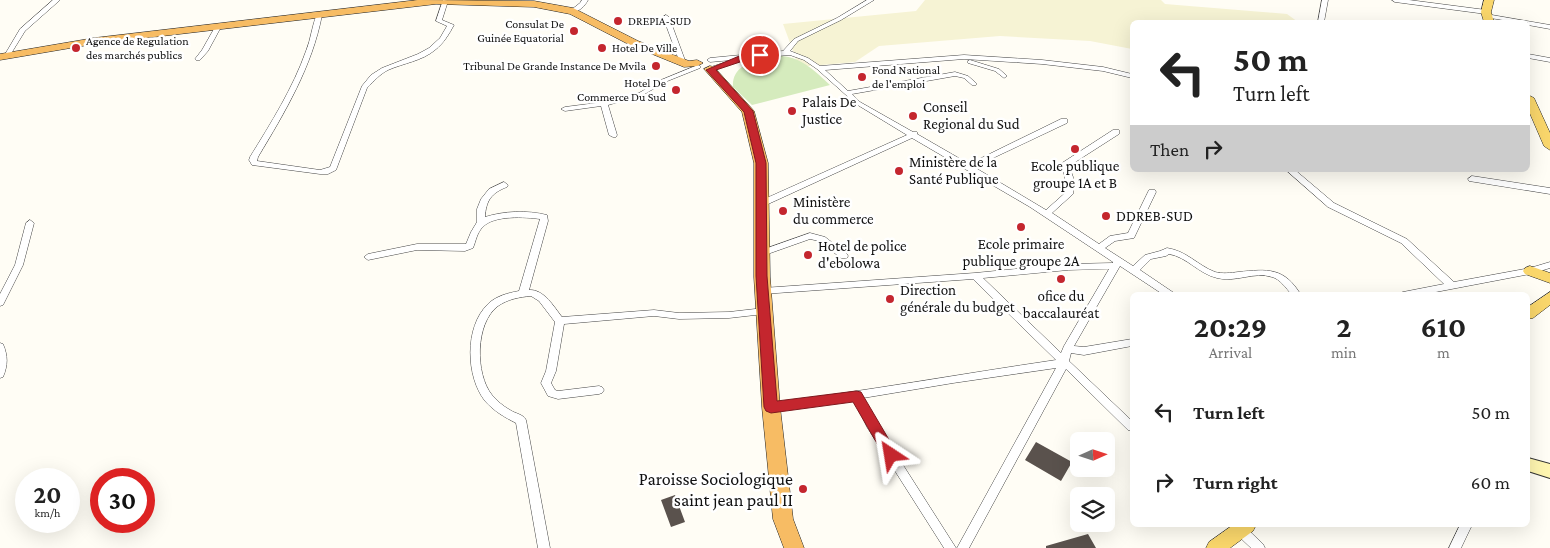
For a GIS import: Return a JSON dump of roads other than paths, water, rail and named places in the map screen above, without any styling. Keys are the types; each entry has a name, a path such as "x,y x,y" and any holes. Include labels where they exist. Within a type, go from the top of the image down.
{"highway":[{"path":"3,56 58,46 439,1 534,2 573,11 634,43 688,65 706,66 748,111 761,163 763,203 762,291 771,407 783,519 794,548"}],"main road":[{"path":"1487,17 1489,0"},
{"path":"1530,104 1550,146"},
{"path":"1530,271 1550,278"},
{"path":"1530,312 1550,297"},
{"path":"1530,466 1550,472"},
{"path":"1215,548 1241,527"}],"street":[{"path":"3,56 22,30 57,0"},
{"path":"573,11 583,4 585,0"},
{"path":"785,53 796,40 840,20 871,0"},
{"path":"1321,20 1325,0"},
{"path":"1395,0 1506,20"},
{"path":"319,15 317,32 310,52 254,157 255,163 320,172 333,168 364,86 370,79 384,70 426,54 445,38 451,25 439,21 439,1"},
{"path":"666,17 683,63"},
{"path":"1530,24 1550,27"},
{"path":"198,59 206,51 218,27"},
{"path":"565,109 604,104 641,94 663,80 706,66 747,56 785,53 800,56 819,68 858,103 914,134 1046,214 1099,248 1116,263 1134,271 1166,292"},
{"path":"1530,56 1550,60"},
{"path":"819,68 964,57 1042,62 1130,76"},
{"path":"948,58 997,70 1004,76"},
{"path":"847,93 955,74 966,77 974,84"},
{"path":"604,104 613,135"},
{"path":"969,167 1064,121"},
{"path":"1046,214 1069,194 1065,165 1116,132"},
{"path":"763,203 914,134"},
{"path":"1292,172 1332,205 1404,241 1452,286"},
{"path":"1472,179 1550,191"},
{"path":"368,256 417,247 465,248 470,246 481,223 480,210 486,196 493,188 504,185"},
{"path":"1099,248 1113,238 1131,236 1152,192"},
{"path":"481,223 509,216 544,217 523,294"},
{"path":"0,303 19,265 30,223"},
{"path":"762,253 810,236 822,239 844,256"},
{"path":"1134,271 1148,257 1172,251 1219,276 1271,273 1285,281 1294,292"},
{"path":"762,291 975,276 1116,263"},
{"path":"963,548 1064,363 1067,349 1116,263"},
{"path":"1419,292 1530,271 1550,265"},
{"path":"975,276 1130,425"},
{"path":"544,548 521,420 510,416 492,404 478,382 474,349 483,317 491,306 503,298 533,293 542,299 560,320"},
{"path":"560,320 654,313 679,316 729,315 764,311"},
{"path":"560,320 551,371 546,383 552,393 558,396 599,390"},
{"path":"1067,349 1084,351 1130,343"},
{"path":"0,348 3,359 0,374"},
{"path":"771,407 856,396 1064,363"},
{"path":"856,396 871,424 950,548"},
{"path":"1241,527 1259,548"},
{"path":"1455,548 1465,527"}],"place":[{"name":"DREPIA-SUD","path":"618,21"},
{"name":"Consulat De Guinée Equatorial","path":"574,31"},
{"name":"Agence de Regulation des marchés publics","path":"76,48"},
{"name":"Hotel De Ville","path":"602,48"},
{"name":"Tribunal De Grande Instance De Mvila","path":"656,66"},
{"name":"Fond National de l'emploi","path":"862,77"},
{"name":"Hotel De Commerce Du Sud","path":"676,90"},
{"name":"Palais De Justice","path":"792,111"},
{"name":"Conseil Regional du Sud","path":"913,116"},
{"name":"Ecole publique groupe 1A et B","path":"1075,149"},
{"name":"Ministère de la Santé Publique","path":"899,171"},
{"name":"Ministère du commerce","path":"783,211"},
{"name":"DDREB-SUD","path":"1106,216"},
{"name":"Ecole primaire publique groupe 2A","path":"1021,227"},
{"name":"Hotel de police d'ebolowa","path":"808,255"},
{"name":"ofice du baccalauréat","path":"1061,279"},
{"name":"Direction générale du budget","path":"890,299"},
{"name":"Paroisse Sociologique saint jean paul II","path":"803,489"}]}
